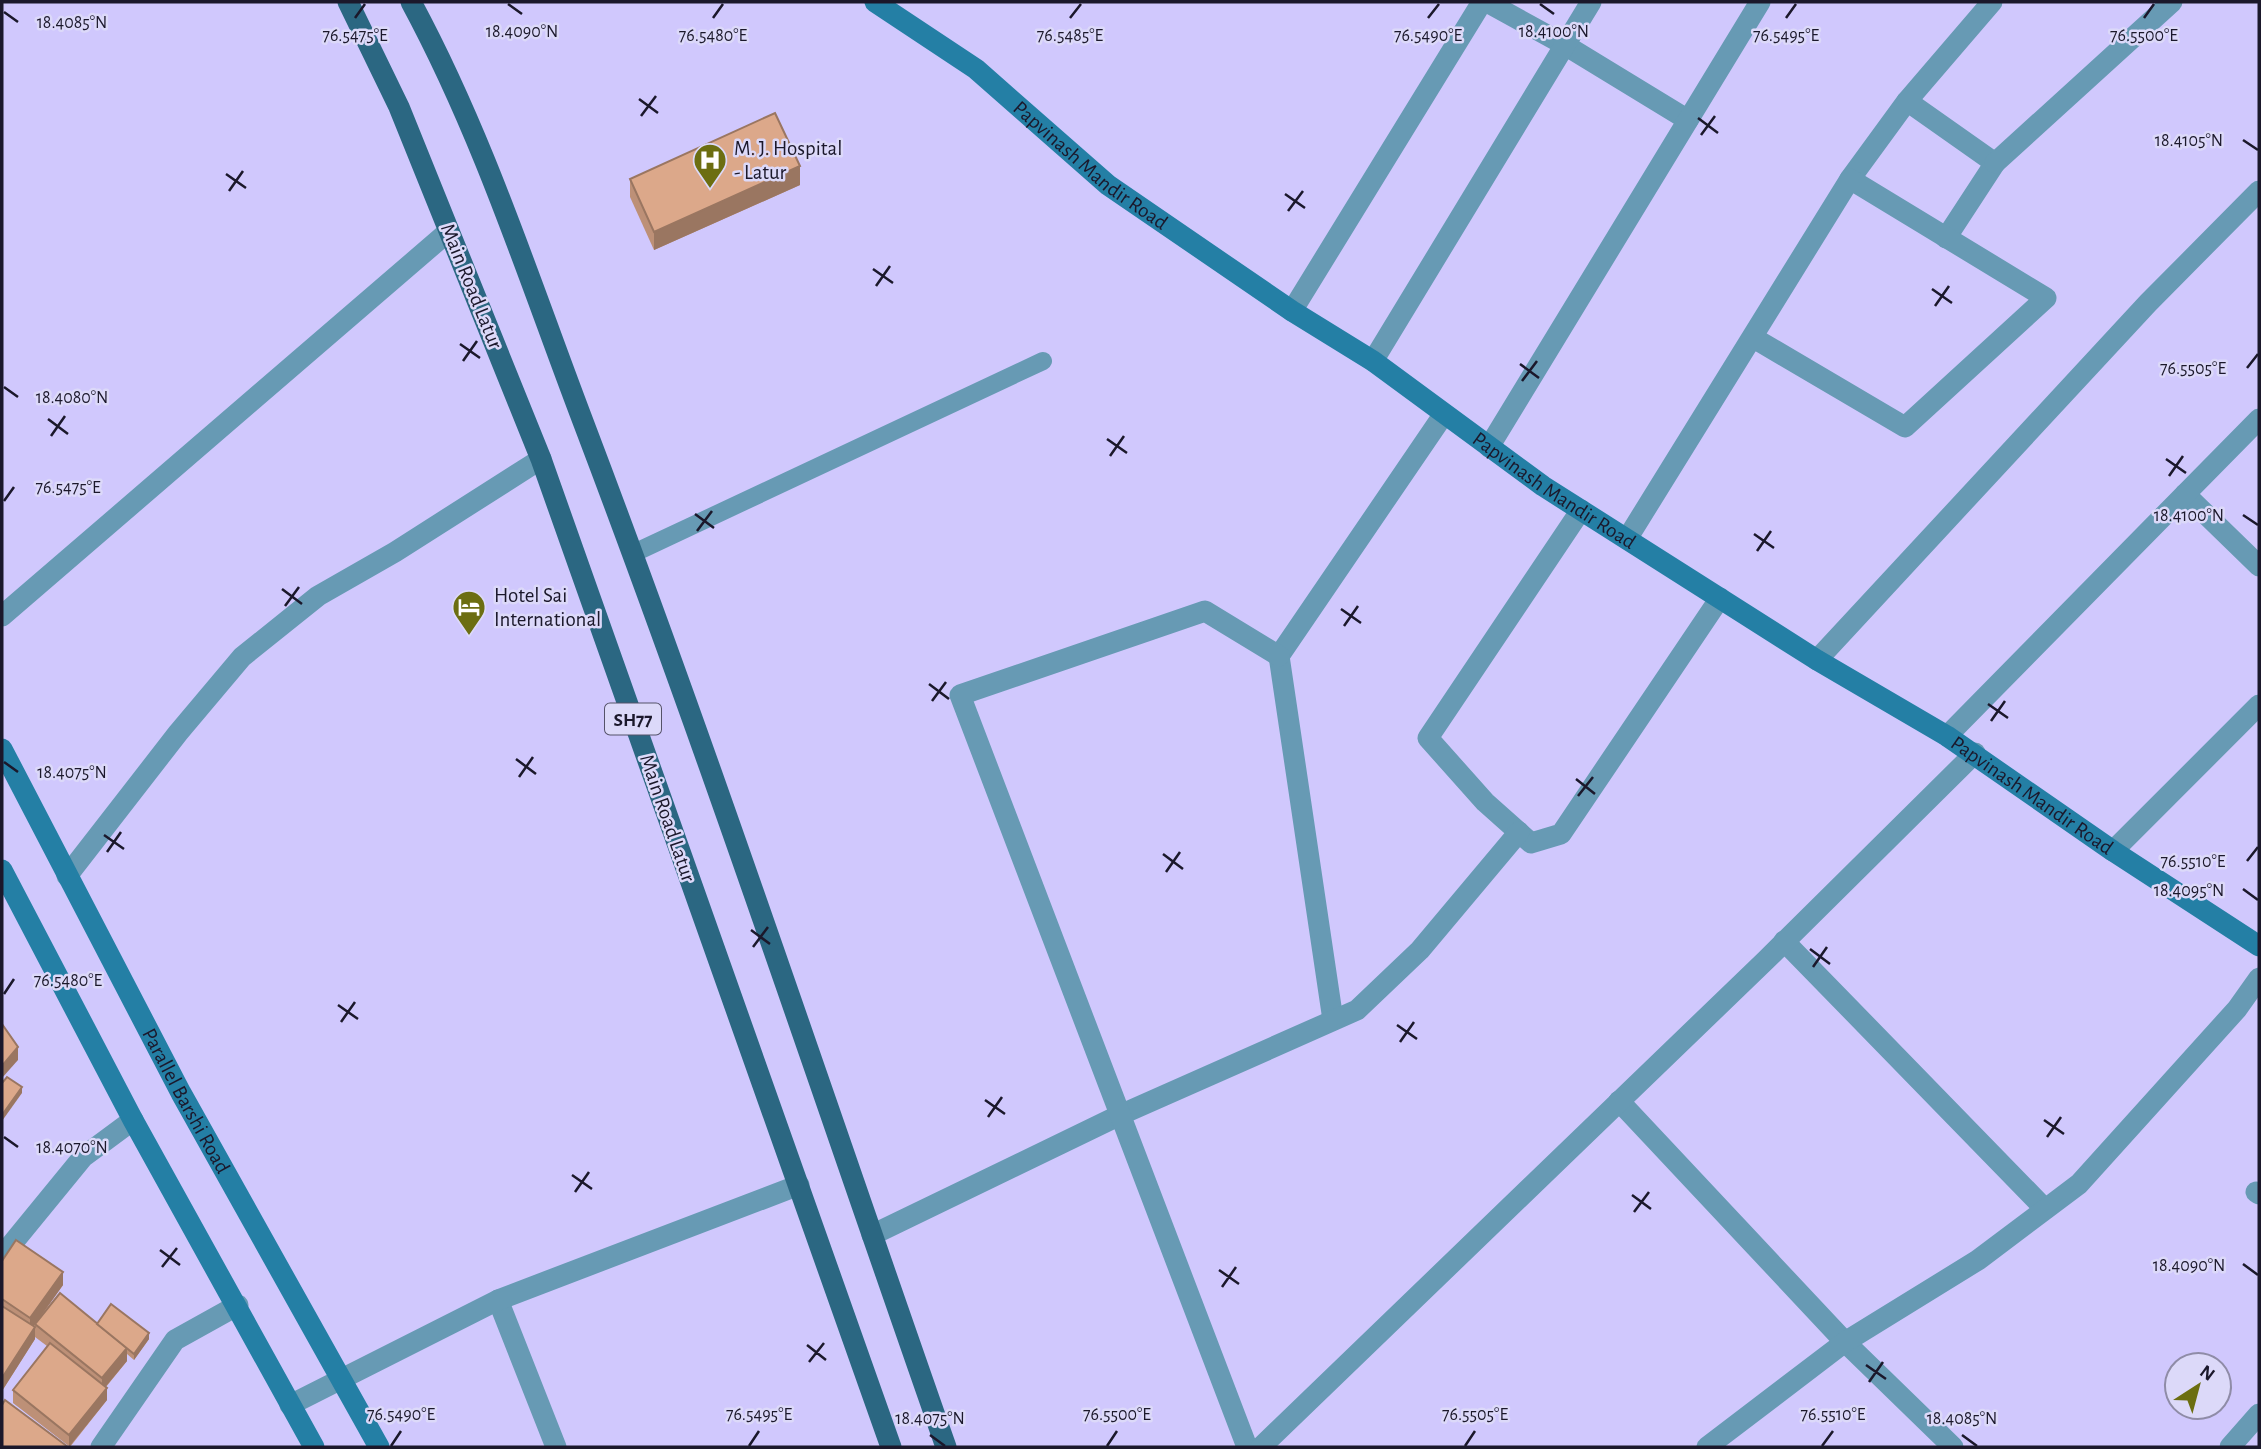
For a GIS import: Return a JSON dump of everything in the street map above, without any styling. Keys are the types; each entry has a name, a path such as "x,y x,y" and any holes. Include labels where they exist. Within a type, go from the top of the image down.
{"main road":[{"name":"Main Road Latur","path":"348,2 399,107 541,459 891,1447"},
{"name":"SH77","path":"411,2 446,67 496,184 634,553 846,1154 946,1447"}],"street":[{"name":"Papvinash Mandir Road","path":"875,2 976,69 1108,185 1292,311 1373,361 1489,447 1581,510 1816,660 1975,753 2113,851 2259,946"},
{"path":"1292,311 1484,2 1566,45 1688,120"},
{"path":"1373,361 1591,2"},
{"path":"1489,447 1760,2"},
{"path":"1627,539 1850,179 1907,101 1992,2"},
{"path":"1946,238 1995,163 2172,2"},
{"path":"1907,101 1995,163"},
{"path":"1752,337 1905,427 2046,299 1850,179"},
{"path":"1816,660 2148,303 2259,191"},
{"path":"2,616 449,231"},
{"path":"1333,1020 1279,656 1444,414"},
{"path":"1947,736 2259,419"},
{"path":"67,876 178,733 242,657 318,596 396,552 541,459"},
{"path":"2185,494 2259,566"},
{"path":"1581,510 1428,738 1485,802 1531,843 1561,834 1720,598"},
{"path":"1247,1447 960,695 1205,611 1279,656"},
{"path":"2113,851 2259,705"},
{"name":"Parallel Barshi Road","path":"2,749 67,876 379,1447"},
{"path":"1261,1447 1975,753"},
{"path":"872,1235 1121,1115 1357,1010 1420,950 1519,832"},
{"path":"2,870 133,1120 238,1305 314,1447"},
{"path":"1784,941 2045,1209"},
{"path":"1707,1447 1845,1342 1978,1259 2079,1184 2237,1009 2259,978"},
{"path":"1619,1101 1845,1342 1953,1447"},
{"path":"2,1256 83,1157 133,1120"},
{"path":"290,1405 498,1300 799,1185"},
{"path":"498,1300 556,1447"},
{"path":"101,1447 174,1340 238,1305"},
{"path":"2233,1446 2259,1414"}],"lane":[{"path":"634,553 1043,361"}],"building":[{"path":"775,113 800,166 654,232 630,179"},
{"path":"2,1024 18,1047 2,1066"},
{"path":"7,1077 22,1087 2,1115 2,1083"},
{"path":"16,1240 63,1272 30,1318 2,1299 2,1261"},
{"path":"60,1293 127,1348 102,1378 35,1324"},
{"path":"111,1304 149,1333 134,1354 97,1324"},
{"path":"2,1306 35,1327 2,1378"},
{"path":"50,1343 107,1388 69,1435 13,1390"},
{"path":"5,1400 68,1447 2,1447 2,1405"}],"place":[{"name":"M. J. Hospital - Latur","path":"710,190"},
{"name":"Hotel Sai International","path":"469,637"}]}
